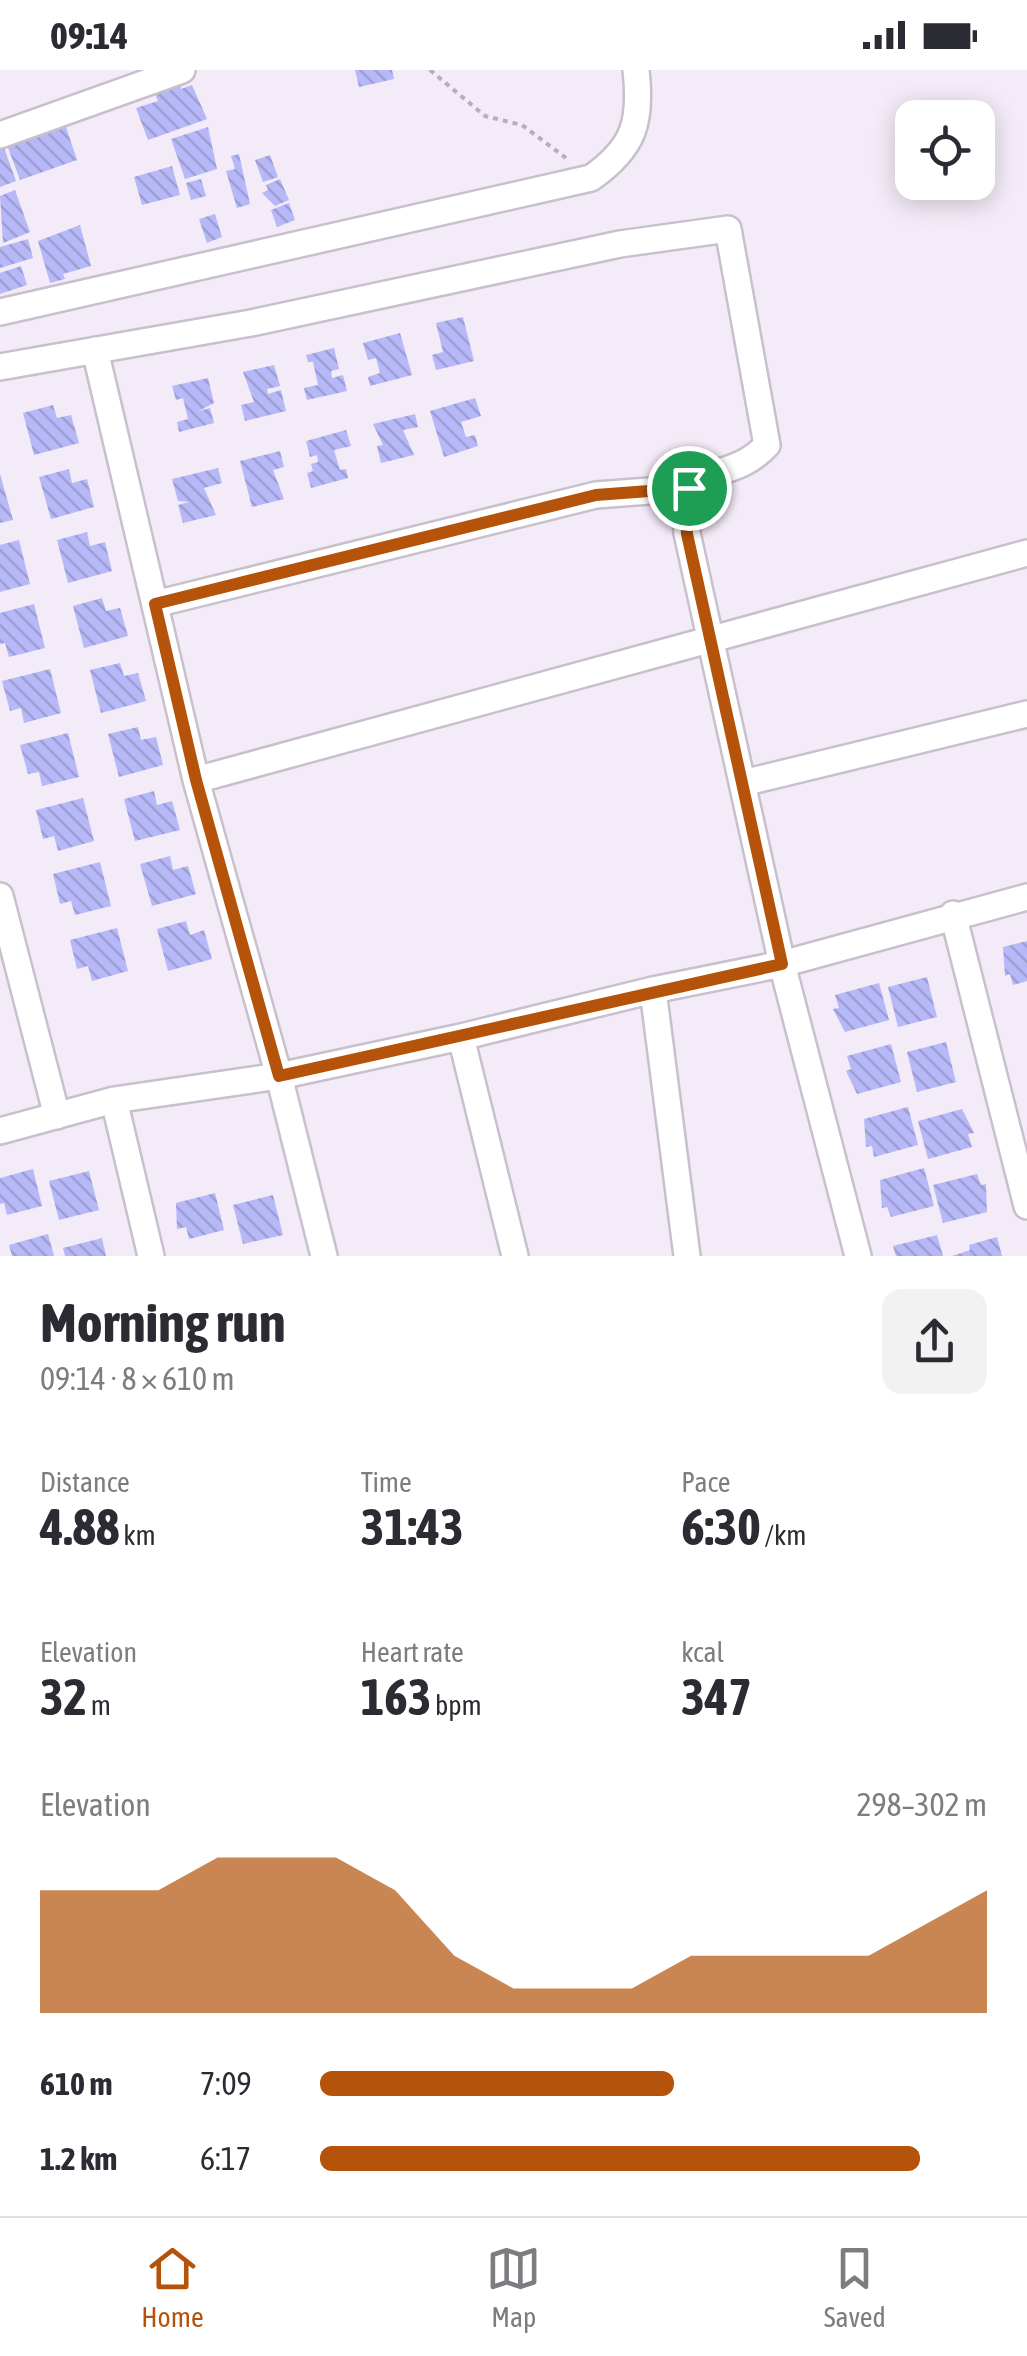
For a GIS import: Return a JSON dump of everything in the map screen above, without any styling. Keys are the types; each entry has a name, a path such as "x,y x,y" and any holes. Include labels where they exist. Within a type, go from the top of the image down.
{"street":[{"path":"0,135 182,70"},
{"path":"0,312 591,178 622,156 636,121 636,70"},
{"path":"0,368 251,323 620,244 728,229 767,445 755,458 703,476 689,488 685,503 687,534 782,964 858,1256"},
{"path":"94,350 196,780 279,1076 324,1256"},
{"path":"155,604 596,495 689,488"},
{"path":"196,780 710,636 1027,553"},
{"path":"742,783 1027,714"},
{"path":"0,896 57,1116"},
{"path":"0,1131 114,1100 279,1076 782,964 1027,897"},
{"path":"954,914 1027,1206"},
{"path":"653,990 688,1256"},
{"path":"461,1037 514,1256"},
{"path":"114,1100 150,1256"}],"path":[{"path":"430,70 484,116 522,125 591,178"}],"building":[{"path":"355,70 392,70 394,79 359,87"},
{"path":"179,80 181,89 192,85 207,119 148,140 136,108 158,101 153,89"},
{"path":"65,124 77,160 20,180 7,145"},
{"path":"208,127 217,169 185,179 171,139"},
{"path":"3,145 16,181 0,187 0,146"},
{"path":"239,154 250,204 237,208 226,171 235,169 231,156"},
{"path":"270,155 278,177 263,182 255,160"},
{"path":"172,166 180,195 142,205 134,177"},
{"path":"201,179 206,196 191,200 186,183"},
{"path":"280,179 289,200 275,206 262,193 268,190 266,185"},
{"path":"15,190 30,232 3,243 0,196"},
{"path":"289,203 295,220 277,227 271,210"},
{"path":"215,214 222,237 207,243 199,219"},
{"path":"80,225 91,266 63,274 65,279 50,283 38,241"},
{"path":"28,239 33,258 0,268 0,247"},
{"path":"21,266 27,285 0,294 0,273"},
{"path":"463,317 474,361 436,370 432,355 443,352 436,323"},
{"path":"400,333 412,375 370,386 368,377 380,373 376,358 368,360 363,343"},
{"path":"334,348 339,369 331,371 332,378 343,375 347,391 307,400 304,388 318,385 313,362 308,362 306,355"},
{"path":"274,365 280,386 267,389 268,394 281,390 286,411 245,421 241,405 254,402 243,372"},
{"path":"208,378 214,403 199,411 210,408 214,423 179,432 177,422 188,419 183,398 176,400 172,386"},
{"path":"475,398 481,416 461,422 466,437 475,435 478,446 444,457 430,411"},
{"path":"53,405 57,418 71,415 79,443 34,455 23,413"},
{"path":"415,414 418,427 403,430 414,455 381,463 377,446 383,445 373,424"},
{"path":"346,430 351,446 334,450 340,470 346,469 348,478 311,488 307,473 313,471 311,464 318,462 317,455 310,457 306,441"},
{"path":"280,451 284,467 273,470 284,499 252,507 240,461"},
{"path":"218,468 222,483 204,488 216,515 183,523 178,505 189,502 178,501 172,479"},
{"path":"69,469 72,483 87,479 94,507 51,519 39,477"},
{"path":"0,474 13,520 0,523"},
{"path":"87,532 90,546 105,542 112,571 68,583 57,540"},
{"path":"19,540 30,584 0,592 0,545"},
{"path":"102,598 106,611 120,608 128,636 84,648 73,606"},
{"path":"34,604 45,648 9,657 5,643 0,644 0,613"},
{"path":"120,663 124,676 138,673 146,701 101,713 90,670"},
{"path":"50,669 61,713 24,723 21,708 10,711 2,681"},
{"path":"138,727 141,740 156,737 163,765 119,777 108,734"},
{"path":"68,733 79,777 42,786 39,772 28,774 20,745"},
{"path":"154,791 157,805 172,801 180,830 135,841 124,799"},
{"path":"83,798 94,841 58,851 54,836 43,839 36,810"},
{"path":"170,856 173,870 188,866 196,894 152,906 140,864"},
{"path":"100,862 111,906 75,915 71,901 60,904 53,874"},
{"path":"186,921 190,935 204,930 212,959 168,971 157,929"},
{"path":"117,928 128,971 92,981 88,966 77,969 70,940"},
{"path":"1027,941 1027,981 1013,985 1010,974 1005,976 1003,947"},
{"path":"927,977 937,1017 898,1027 888,987"},
{"path":"879,983 889,1020 845,1032 833,1009 839,1008 835,995"},
{"path":"946,1042 956,1082 917,1092 907,1052"},
{"path":"891,1044 901,1082 857,1094 846,1071 851,1069 847,1056"},
{"path":"908,1107 918,1145 874,1157 872,1146 866,1147 864,1119"},
{"path":"962,1109 974,1133 968,1134 972,1147 928,1159 918,1121"},
{"path":"924,1168 934,1206 891,1217 887,1207 882,1208 880,1180"},
{"path":"33,1169 42,1206 7,1215 4,1203 0,1204 0,1178"},
{"path":"89,1171 99,1210 59,1220 49,1181"},
{"path":"977,1174 981,1185 986,1184 987,1212 943,1223 933,1185"},
{"path":"215,1193 224,1230 189,1239 186,1227 177,1229 176,1203"},
{"path":"273,1195 283,1235 243,1244 233,1205"},
{"path":"48,1234 54,1256 12,1256 9,1245"},
{"path":"937,1235 943,1256 896,1256 893,1246"},
{"path":"997,1237 1002,1256 952,1256 970,1250 969,1245"},
{"path":"102,1238 106,1256 65,1256 63,1248"}],"route":[{"path":"689,488 685,503 687,534 782,964 279,1076 196,780 155,604 596,495 689,488"}]}
